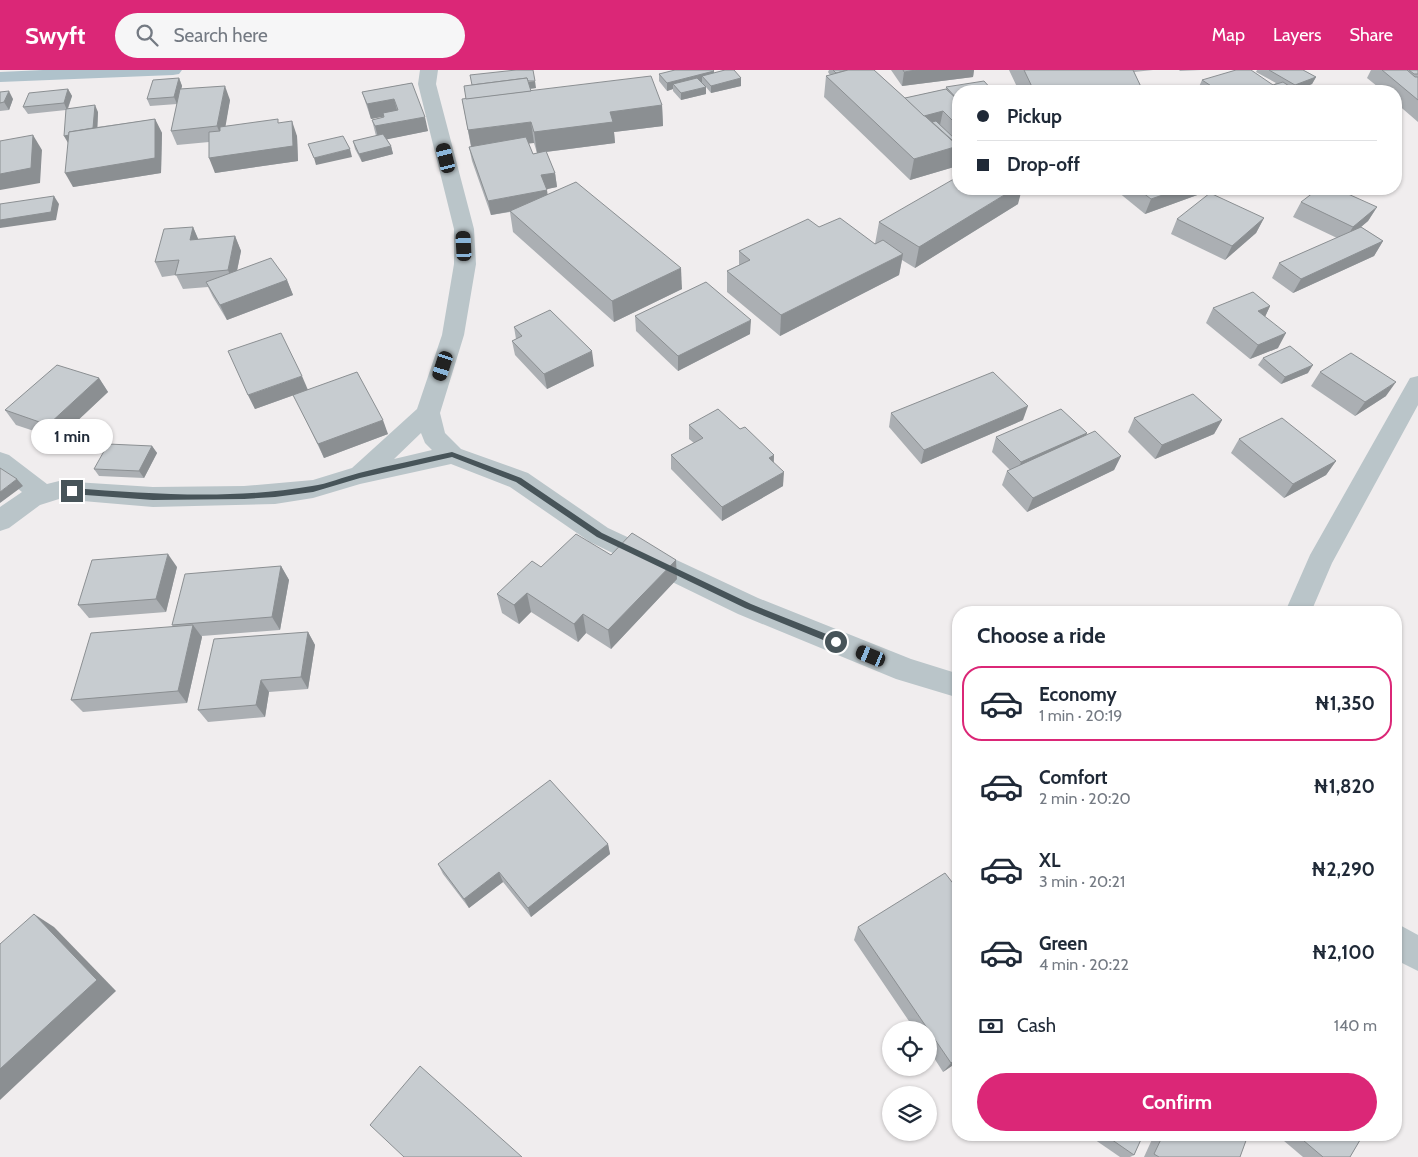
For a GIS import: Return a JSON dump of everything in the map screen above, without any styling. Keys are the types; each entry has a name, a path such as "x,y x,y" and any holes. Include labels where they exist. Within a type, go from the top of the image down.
{"main road":[{"path":"0,77 173,70"}],"street":[{"path":"360,475 428,413 453,335 466,264 464,229 427,84 429,70"},
{"path":"1301,606 1319,562 1418,384"},
{"path":"428,413 434,437 452,455 518,480 600,535 748,606 906,670 952,684"},
{"path":"0,521 21,504 42,494 59,490 153,497 244,496 313,489 360,475 452,455"},
{"path":"0,461 42,494"},
{"path":"1402,944 1418,954"}],"building":[{"path":"533,70 535,81 528,81 527,78 472,85 470,75"},
{"path":"675,70 714,71 667,83 659,74"},
{"path":"725,70 734,70 741,78 711,86 702,76"},
{"path":"833,70 848,70 836,73"},
{"path":"848,70 874,70 952,141 952,148 914,159 826,76"},
{"path":"1024,70 1133,70 1140,85 1031,85"},
{"path":"1236,70 1251,70 1273,85 1210,85 1202,80"},
{"path":"1269,70 1303,70 1316,77 1295,85"},
{"path":"1382,70 1407,70 1415,77 1418,77 1418,100 1402,85"},
{"path":"1409,70 1418,70 1418,74 1414,74"},
{"path":"651,76 662,105 610,112 613,122 534,132 531,122 468,130 462,99"},
{"path":"179,78 174,97 147,99 153,80"},
{"path":"527,78 531,91 466,99 464,86"},
{"path":"697,78 706,87 681,93 673,84"},
{"path":"984,81 988,85 959,85"},
{"path":"1283,82 1288,85 1273,85"},
{"path":"412,83 425,117 375,126 372,120 384,117 383,113 398,110 394,99 367,104 362,92"},
{"path":"225,86 217,126 171,131 180,89"},
{"path":"952,86 952,93 946,87"},
{"path":"68,89 64,103 23,107 29,93"},
{"path":"946,89 952,95 952,120 943,111 924,116 905,98"},
{"path":"9,91 4,102 0,103 0,92"},
{"path":"95,105 93,128 69,132 69,135 64,136 66,109"},
{"path":"155,119 155,158 65,173 69,132"},
{"path":"278,119 278,123 292,121 293,146 209,158 209,132 220,131 220,127"},
{"path":"936,121 952,136 952,140 932,122"},
{"path":"383,134 391,146 359,154 353,141"},
{"path":"33,135 31,168 0,174 0,141"},
{"path":"343,136 350,149 314,158 308,144"},
{"path":"526,137 533,154 546,151 555,173 541,175 547,190 488,201 469,147"},
{"path":"952,180 952,195 1004,195 919,247 879,222"},
{"path":"576,182 681,268 612,301 510,211"},
{"path":"1146,195 1163,195 1151,199"},
{"path":"1207,195 1214,195 1264,218 1232,246 1177,219"},
{"path":"1310,195 1350,195 1377,207 1353,227 1301,202"},
{"path":"54,196 51,212 0,220 0,204"},
{"path":"840,218 875,244 883,240 903,254 781,315 727,271 750,260 739,251 808,219 819,227"},
{"path":"193,227 190,240 235,236 228,270 175,275 179,260 155,262 164,229"},
{"path":"1361,227 1383,241 1301,279 1279,263"},
{"path":"271,258 287,280 220,305 206,282"},
{"path":"706,282 751,320 678,356 635,316"},
{"path":"1253,292 1270,306 1258,311 1286,333 1258,345 1213,308"},
{"path":"550,310 592,351 544,374 512,341 522,336 514,327"},
{"path":"281,333 302,376 248,395 228,351"},
{"path":"1290,346 1313,365 1285,377 1263,358"},
{"path":"1351,353 1396,382 1365,402 1320,372"},
{"path":"57,365 99,378 48,425 5,410"},
{"path":"357,372 383,420 318,444 293,395"},
{"path":"993,372 1028,406 924,450 891,413"},
{"path":"1193,394 1222,420 1162,445 1134,418"},
{"path":"718,409 740,429 745,427 774,455 769,458 784,472 722,507 671,455 703,438 689,425"},
{"path":"1061,409 1087,433 1021,462 996,437"},
{"path":"1282,418 1336,461 1293,484 1239,439"},
{"path":"1095,431 1121,456 1033,498 1007,471"},
{"path":"108,444 152,446 139,471 94,469"},
{"path":"0,468 17,479 0,492"},
{"path":"632,533 676,560 608,630 583,614 574,624 527,593 514,605 497,594 532,561 541,567 576,534 611,555"},
{"path":"168,554 156,599 78,605 92,560"},
{"path":"281,566 272,617 172,625 185,574"},
{"path":"193,625 178,691 71,700 91,633"},
{"path":"308,632 301,677 261,680 256,705 198,710 214,639"},
{"path":"550,780 608,844 528,908 499,872 464,899 438,864"},
{"path":"945,873 952,882 951,1063 937,1043 937,1021 922,1021 858,927"},
{"path":"34,914 97,980 0,1069 0,944"},
{"path":"420,1066 522,1157 404,1157 370,1125"},
{"path":"1114,1141 1140,1141 1134,1155"},
{"path":"1160,1141 1246,1141 1240,1157 1159,1157 1154,1154"},
{"path":"1304,1141 1359,1141 1350,1157 1323,1157"}],"route":[{"path":"72,491 153,497 275,494 313,489 360,475 452,455 518,480 600,535 748,606 836,642"}]}
